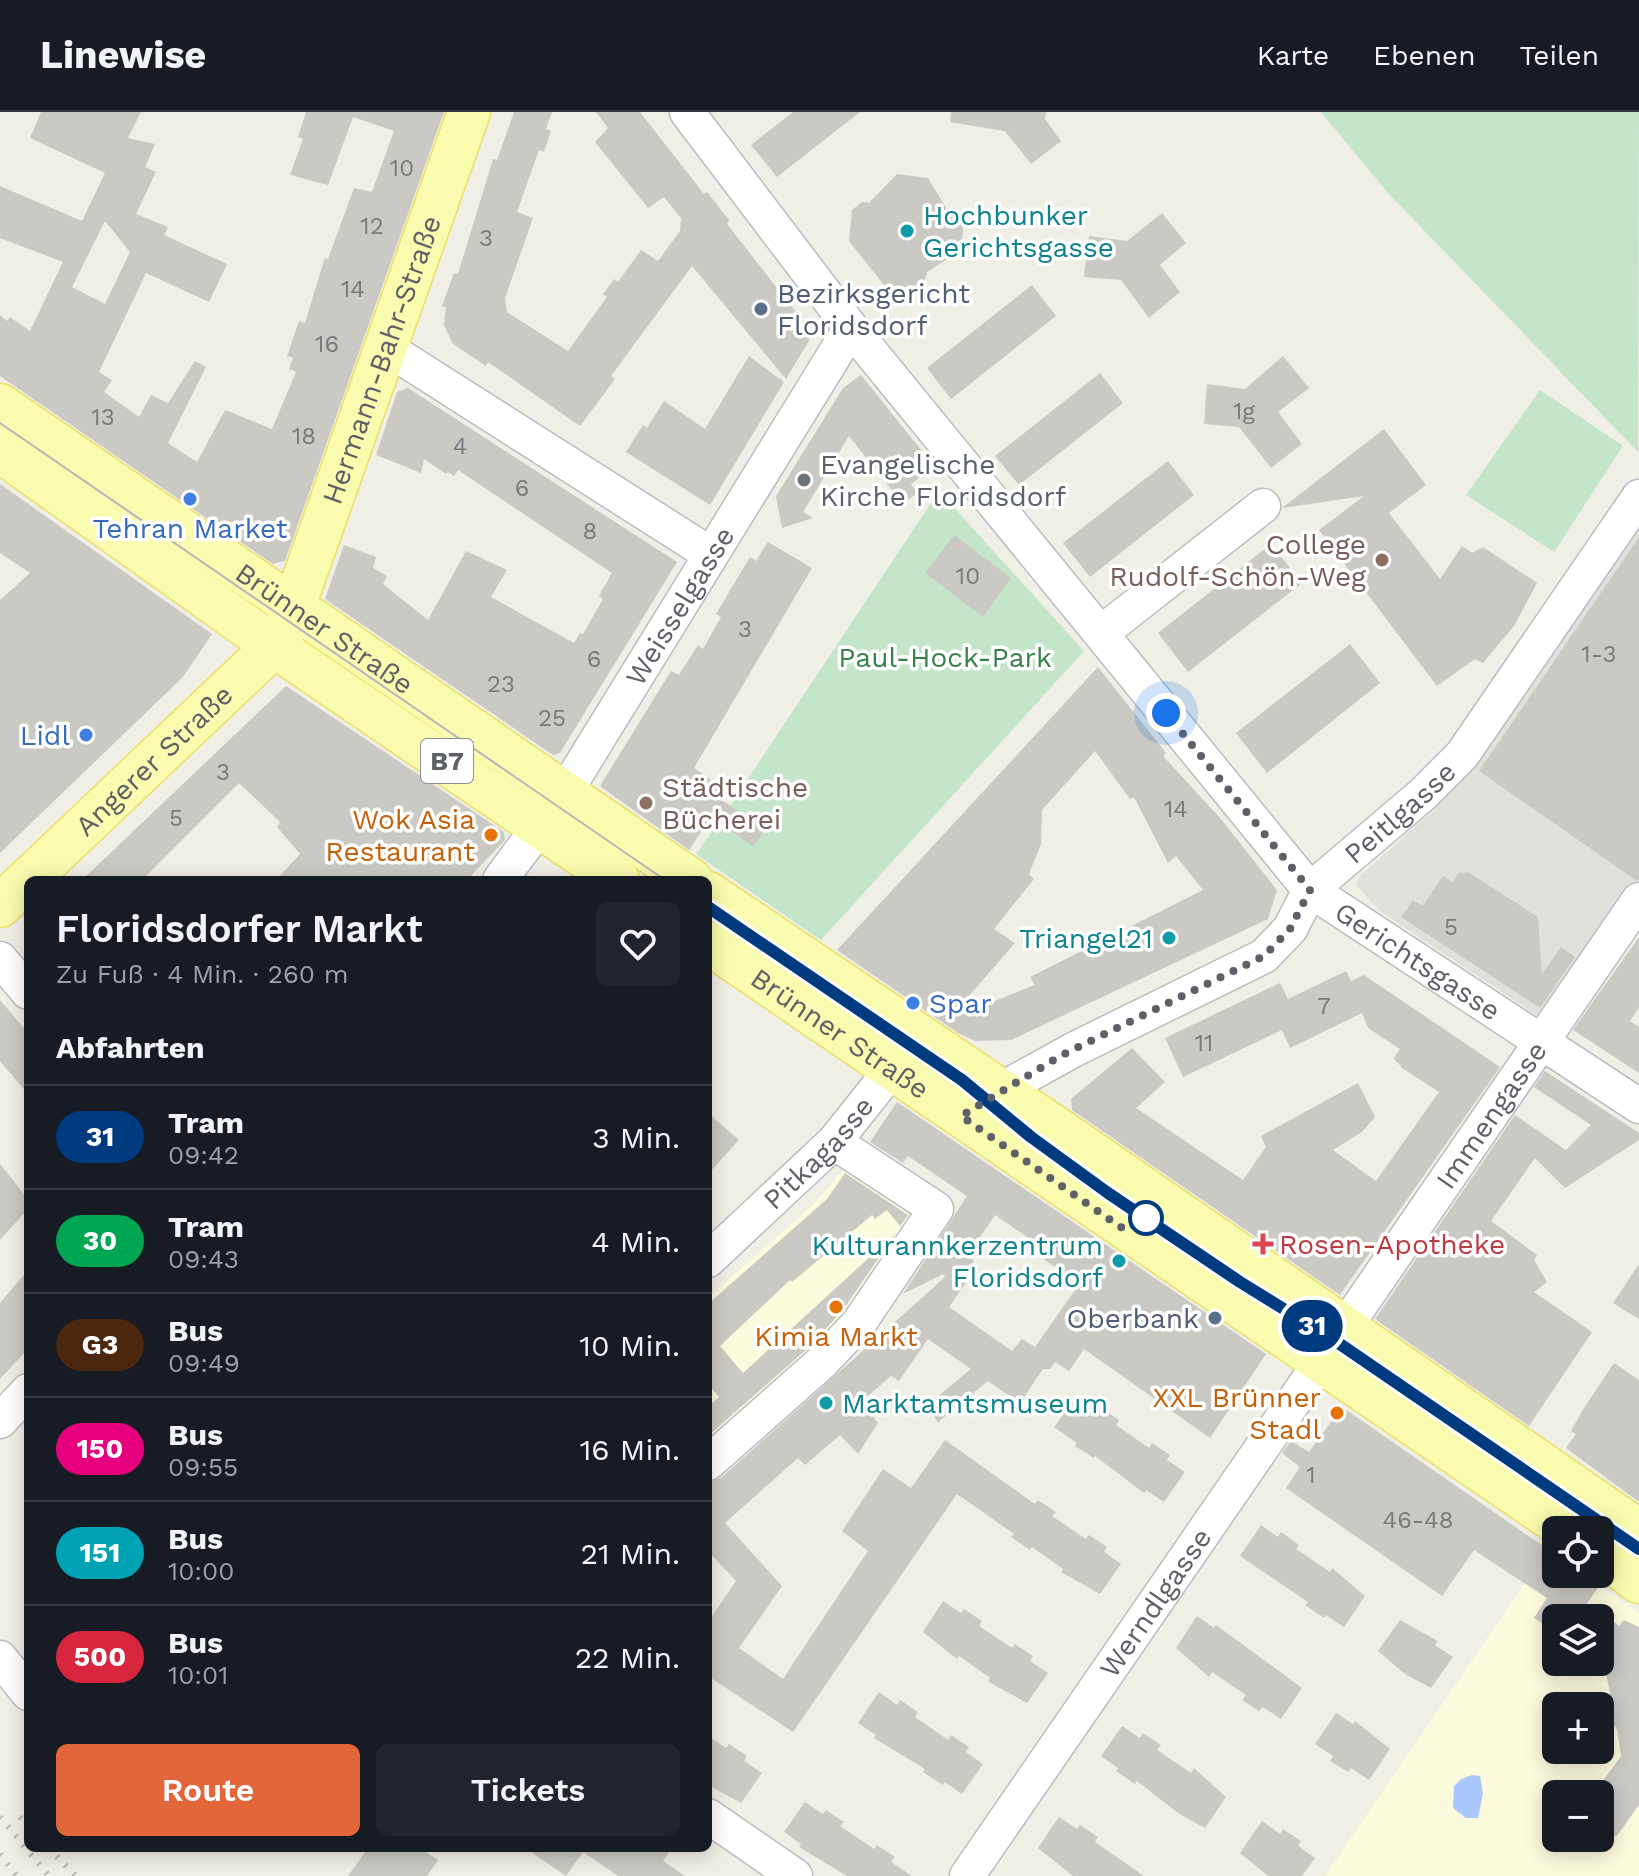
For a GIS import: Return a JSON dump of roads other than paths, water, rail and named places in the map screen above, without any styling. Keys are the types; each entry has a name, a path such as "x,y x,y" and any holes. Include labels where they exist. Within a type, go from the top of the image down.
{"main road":[{"name":"Hermann-Bahr-Straße","path":"295,607 469,112"},
{"name":"Brünner Straße","path":"0,405 256,584 295,607 685,876"},
{"name":"Brünner Straße","path":"0,451 274,646 612,876"},
{"name":"Angerer Straße","path":"32,876 274,646 295,607"},
{"name":"Angerer Straße","path":"0,906 24,883"},
{"name":"Brünner Straße","path":"712,896 999,1090 1550,1516"},
{"name":"Brünner Straße","path":"712,946 961,1116 1330,1345 1639,1531"},
{"path":"1614,1563 1639,1582"}],"street":[{"name":"Gerichtsgasse","path":"687,112 851,328 1310,890 1639,1106"},
{"name":"Weisselgasse","path":"503,876 565,792 851,328"},
{"path":"385,347 710,554"},
{"name":"Peitlgasse","path":"961,1116 999,1090 1264,956 1290,929 1310,890 1422,795 1462,755 1639,497"},
{"path":"1101,633 1263,506"},
{"name":"Immengasse","path":"1330,1345 1639,900"},
{"path":"0,959 24,987"},
{"name":"Pitkagasse","path":"712,1256 834,1142 914,1033"},
{"path":"712,1459 821,1363 859,1323 936,1209 834,1142"},
{"name":"Werndlgasse","path":"967,1876 1330,1345"},
{"path":"0,1421 24,1395"},
{"path":"0,1658 24,1688"},
{"path":"712,1819 795,1876"}],"water":[{"path":"1472,1775 1480,1776 1483,1794 1478,1818 1466,1818 1453,1808 1454,1786"}],"tram line":[{"path":"0,423 659,876"},
{"path":"712,910 962,1080 1031,1137 1108,1193 1240,1282 1334,1340 1639,1549"},
{"name":"31","path":"712,910 962,1080 1054,1155 1108,1193 1240,1282 1334,1340 1639,1549"}],"railway":[{"path":"0,1817 24,1846"},
{"path":"20,1817 24,1822"},
{"path":"29,1852 49,1876"},
{"path":"52,1852 76,1876"},
{"path":"0,1854 17,1876"}],"place":[{"name":"Hochbunker Gerichtsgasse","path":"907,231"},
{"name":"Bezirksgericht Floridsdorf","path":"761,309"},
{"name":"Evangelische Kirche Floridsdorf","path":"804,480"},
{"name":"Tehran Market","path":"190,499"},
{"name":"College Rudolf-Schön-Weg","path":"1382,560"},
{"name":"Lidl","path":"86,735"},
{"name":"Städtische Bücherei","path":"646,803"},
{"name":"Wok Asia Restaurant","path":"491,835"},
{"name":"Triangel21","path":"1169,938"},
{"name":"Spar","path":"913,1003"},
{"name":"Rosen-Apotheke","path":"1263,1244"},
{"name":"Kulturannkerzentrum Floridsdorf","path":"1119,1261"},
{"name":"Kimia Markt","path":"836,1307"},
{"name":"Oberbank","path":"1215,1318"},
{"name":"Marktamtsmuseum","path":"826,1403"},
{"name":"XXL Brünner Stadl","path":"1337,1413"}],"park label":[{"name":"Paul-Hock-Park","path":"945,657"}]}
